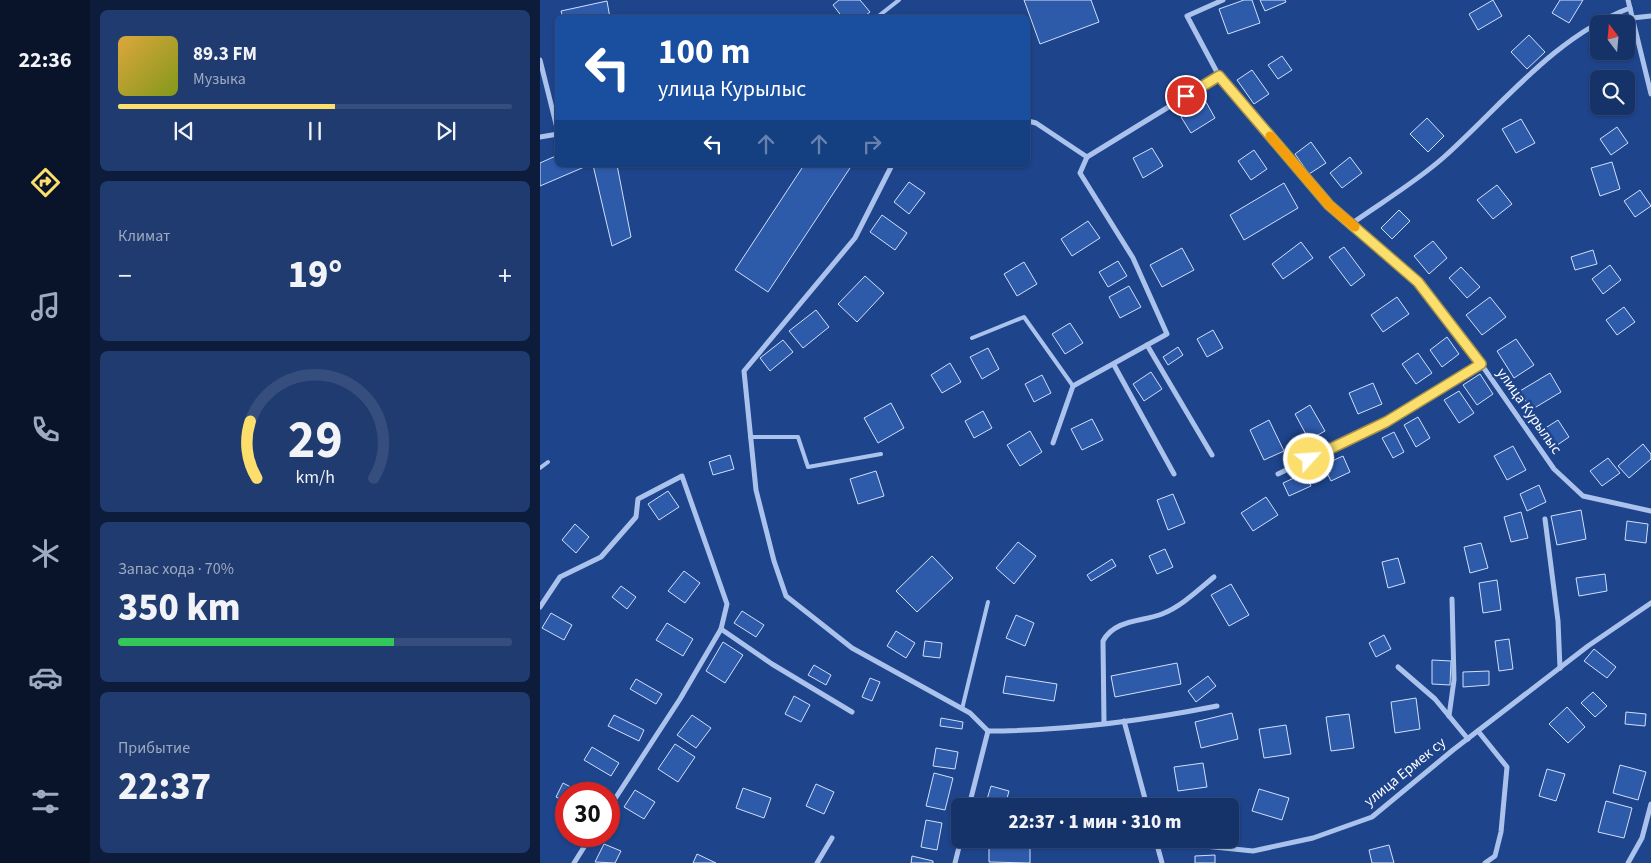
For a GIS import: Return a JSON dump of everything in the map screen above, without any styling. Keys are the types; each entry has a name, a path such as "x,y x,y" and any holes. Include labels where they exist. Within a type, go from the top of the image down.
{"street":[{"name":"улица Курылыс","path":"1223,0 1187,16 1219,76 1329,205 1418,282 1481,364 1554,469 1583,496 1651,511"},
{"path":"1628,0 1631,15"},
{"path":"1351,224 1442,158 1533,72 1581,33 1606,17 1630,8"},
{"path":"1635,18 1651,16"},
{"path":"1635,30 1651,94"},
{"path":"540,60 555,121"},
{"path":"1053,444 1073,386 1167,334 1133,258 1080,173 1087,157 1219,76"},
{"path":"1030,122 1036,123 1087,157"},
{"path":"540,137 555,134"},
{"path":"891,167 855,238 744,371 756,490 774,562 786,596 852,648 962,708 970,713 988,731 1035,731 1167,716 1217,706"},
{"path":"1147,345 1212,455"},
{"path":"1278,474 1386,422 1481,364"},
{"path":"1114,365 1174,474"},
{"path":"540,608 560,577 602,557 636,517 638,499 682,476 727,604 721,629 680,699 620,791"},
{"path":"1545,520 1558,621 1560,668"},
{"path":"1104,723 1103,640 1109,631 1119,626 1163,614 1183,602 1214,577"},
{"path":"1449,716 1454,680 1452,599"},
{"name":"улица Ермек су","path":"1226,848 1253,851 1314,838 1372,816 1560,668 1651,603"},
{"path":"721,629 772,664 852,712"},
{"path":"1398,667 1435,699 1468,739"},
{"path":"1124,721 1145,798"},
{"path":"971,798 988,731"},
{"path":"1478,731 1507,767 1501,832 1495,856 1485,863"},
{"path":"1628,863 1642,838 1651,804"},
{"path":"817,863 832,838"},
{"path":"574,863 583,847"},
{"path":"955,863 959,848"},
{"name":"улица Ермек су","path":"1157,848 1162,863"}],"lane":[{"path":"880,15 899,0"},
{"path":"972,338 1024,317 1073,386"},
{"path":"750,437 798,438 808,467 881,454"},
{"path":"540,468 548,462"},
{"path":"962,708 988,602"}],"building":[{"path":"839,0 860,0 870,12 866,15 841,15 833,5"},
{"path":"1024,0 1091,0 1099,22 1040,44"},
{"path":"1244,0 1252,0 1260,23 1228,34 1219,9"},
{"path":"1260,0 1285,0 1286,2 1265,11"},
{"path":"1493,0 1502,16 1478,30 1469,14"},
{"path":"1560,0 1583,0 1569,23 1552,13"},
{"path":"607,1 609,15 562,15 561,11"},
{"path":"1529,35 1545,52 1527,69 1511,52"},
{"path":"1282,56 1292,70 1278,79 1268,65"},
{"path":"1252,70 1269,94 1254,104 1237,80"},
{"path":"1206,102 1215,118 1191,133 1181,117"},
{"path":"1427,118 1444,136 1428,152 1410,134"},
{"path":"1521,119 1535,143 1516,153 1502,129"},
{"path":"1617,127 1628,143 1611,155 1600,139"},
{"path":"1311,142 1326,163 1309,174 1295,154"},
{"path":"1152,148 1163,166 1143,178 1133,158"},
{"path":"1254,150 1267,169 1251,180 1238,161"},
{"path":"555,156 555,167 584,167 540,186 540,163"},
{"path":"1350,157 1362,173 1342,188 1330,173"},
{"path":"1612,162 1620,189 1600,196 1591,168"},
{"path":"593,167 617,167 631,237 612,246"},
{"path":"803,167 851,167 768,292 735,270"},
{"path":"909,182 925,193 909,214 894,202"},
{"path":"1284,183 1298,208 1244,240 1230,215"},
{"path":"1497,185 1512,204 1493,219 1477,200"},
{"path":"1640,190 1651,206 1635,217 1624,201"},
{"path":"1399,210 1410,221 1392,239 1381,228"},
{"path":"882,215 907,233 895,250 870,232"},
{"path":"1088,221 1100,238 1072,256 1061,239"},
{"path":"1433,241 1447,258 1429,274 1414,256"},
{"path":"1301,242 1313,258 1283,279 1272,264"},
{"path":"1344,247 1365,275 1351,286 1329,257"},
{"path":"1182,248 1194,270 1162,287 1150,265"},
{"path":"1593,250 1597,264 1575,270 1571,257"},
{"path":"1118,261 1127,276 1108,287 1099,272"},
{"path":"1024,262 1037,284 1017,296 1004,274"},
{"path":"1610,265 1621,280 1603,294 1592,279"},
{"path":"1461,267 1480,287 1467,298 1449,278"},
{"path":"865,276 884,293 857,322 838,304"},
{"path":"1129,286 1141,307 1120,318 1109,297"},
{"path":"1397,297 1409,314 1383,332 1371,315"},
{"path":"1490,297 1506,317 1482,335 1466,315"},
{"path":"1624,307 1635,322 1617,335 1606,320"},
{"path":"816,310 829,327 803,348 789,331"},
{"path":"1070,323 1083,343 1065,354 1052,334"},
{"path":"1213,330 1223,348 1207,357 1197,339"},
{"path":"1447,337 1459,354 1442,367 1430,350"},
{"path":"1516,339 1534,365 1514,378 1497,351"},
{"path":"783,340 793,352 770,371 760,358"},
{"path":"1178,347 1183,355 1168,365 1163,357"},
{"path":"988,348 999,369 982,379 970,357"},
{"path":"1418,353 1432,373 1416,384 1402,364"},
{"path":"950,363 961,382 942,393 931,375"},
{"path":"1151,372 1162,389 1144,401 1133,384"},
{"path":"1550,373 1561,392 1531,410 1520,391"},
{"path":"1480,374 1493,394 1477,405 1463,385"},
{"path":"1042,375 1051,393 1034,402 1025,384"},
{"path":"1373,383 1382,404 1358,414 1349,393"},
{"path":"1459,391 1474,413 1459,423 1444,400"},
{"path":"891,403 904,428 878,443 864,418"},
{"path":"1310,405 1325,431 1309,440 1295,414"},
{"path":"983,411 992,428 974,438 965,421"},
{"path":"1418,417 1430,438 1416,447 1404,425"},
{"path":"1092,419 1103,440 1082,450 1071,429"},
{"path":"1269,420 1284,451 1264,460 1250,430"},
{"path":"1558,420 1569,437 1550,450 1539,432"},
{"path":"1030,431 1042,452 1020,466 1007,445"},
{"path":"1394,432 1404,452 1393,458 1382,438"},
{"path":"1643,444 1651,454 1651,459 1629,478 1618,466"},
{"path":"1513,446 1526,470 1507,480 1494,456"},
{"path":"730,455 734,469 713,475 709,462"},
{"path":"1343,456 1350,472 1331,481 1323,465"},
{"path":"1608,458 1620,473 1602,486 1590,471"},
{"path":"876,471 884,496 858,504 850,479"},
{"path":"1305,473 1311,486 1289,496 1283,483"},
{"path":"1539,485 1546,502 1527,511 1520,494"},
{"path":"668,491 679,507 659,520 648,504"},
{"path":"1173,494 1185,523 1168,530 1157,500"},
{"path":"1266,497 1278,515 1253,531 1241,513"},
{"path":"1581,510 1586,539 1557,545 1551,516"},
{"path":"1521,512 1528,538 1511,542 1504,517"},
{"path":"1627,521 1648,524 1646,543 1625,540"},
{"path":"575,524 589,537 576,553 562,540"},
{"path":"1018,542 1036,556 1014,584 996,568"},
{"path":"1481,543 1488,568 1470,573 1464,547"},
{"path":"1165,549 1173,567 1157,574 1149,556"},
{"path":"932,556 953,578 917,612 896,591"},
{"path":"1398,558 1405,583 1388,588 1382,562"},
{"path":"1112,559 1116,566 1091,581 1087,575"},
{"path":"684,571 700,583 685,603 668,591"},
{"path":"1605,574 1607,591 1579,596 1576,578"},
{"path":"1497,580 1501,610 1483,613 1479,583"},
{"path":"1231,584 1249,615 1229,626 1211,595"},
{"path":"621,586 636,597 627,609 612,597"},
{"path":"742,611 764,625 756,637 734,623"},
{"path":"551,613 572,625 564,640 542,628"},
{"path":"1016,615 1034,623 1025,646 1006,638"},
{"path":"667,623 693,639 683,656 656,640"},
{"path":"896,631 915,643 906,658 887,646"},
{"path":"1384,635 1391,649 1376,657 1369,643"},
{"path":"1509,639 1513,669 1499,671 1495,641"},
{"path":"925,641 942,643 940,658 923,656"},
{"path":"723,642 743,655 725,683 706,671"},
{"path":"1594,649 1616,667 1607,678 1584,661"},
{"path":"1432,660 1451,661 1450,685 1432,684"},
{"path":"1177,663 1181,684 1115,697 1111,676"},
{"path":"814,665 831,675 826,685 808,675"},
{"path":"1489,671 1489,685 1463,687 1463,672"},
{"path":"1006,676 1057,684 1054,701 1003,693"},
{"path":"1208,676 1216,686 1196,702 1188,691"},
{"path":"870,678 880,682 872,701 862,697"},
{"path":"636,679 662,694 656,704 630,689"},
{"path":"1593,692 1607,706 1595,717 1581,703"},
{"path":"794,696 810,705 801,722 785,714"},
{"path":"1416,698 1420,729 1395,733 1391,702"},
{"path":"1567,707 1585,727 1568,743 1549,724"},
{"path":"1626,712 1646,714 1645,726 1625,724"},
{"path":"1232,713 1238,739 1201,748 1195,722"},
{"path":"1349,714 1354,748 1331,751 1326,717"},
{"path":"614,715 644,730 639,741 608,726"},
{"path":"692,715 711,728 696,748 677,735"},
{"path":"941,718 963,722 962,729 940,726"},
{"path":"1286,725 1291,754 1264,758 1259,729"},
{"path":"675,744 695,757 678,782 658,769"},
{"path":"592,747 619,763 611,776 584,760"},
{"path":"936,748 958,752 955,769 933,766"},
{"path":"1203,763 1207,787 1178,791 1174,767"},
{"path":"1620,765 1646,772 1638,800 1613,793"},
{"path":"1547,769 1565,774 1556,801 1539,796"},
{"path":"934,773 953,778 945,810 926,806"},
{"path":"816,784 834,792 824,814 806,806"},
{"path":"991,786 1009,791 1007,798 987,798"},
{"path":"743,788 771,798 764,818 736,808"},
{"path":"1259,789 1289,798 1282,820 1252,811"},
{"path":"635,790 655,802 644,819 624,807"},
{"path":"1606,801 1632,808 1624,838 1598,832"},
{"path":"926,820 942,823 937,850 921,847"},
{"path":"1389,845 1394,863 1372,863 1369,850"},
{"path":"602,847 611,847 621,851 615,863 595,862"},
{"path":"989,848 1030,848 1030,863 989,862"},
{"path":"697,854 716,863 693,863"},
{"path":"1215,855 1215,863 1195,863 1195,856"},
{"path":"912,856 933,861 933,863 911,863"}],"slow traffic":[{"path":"1270,136 1329,205 1355,227"}],"route":[{"path":"1186,96 1219,76 1329,205 1418,282 1481,364 1386,422 1309,459"}]}
